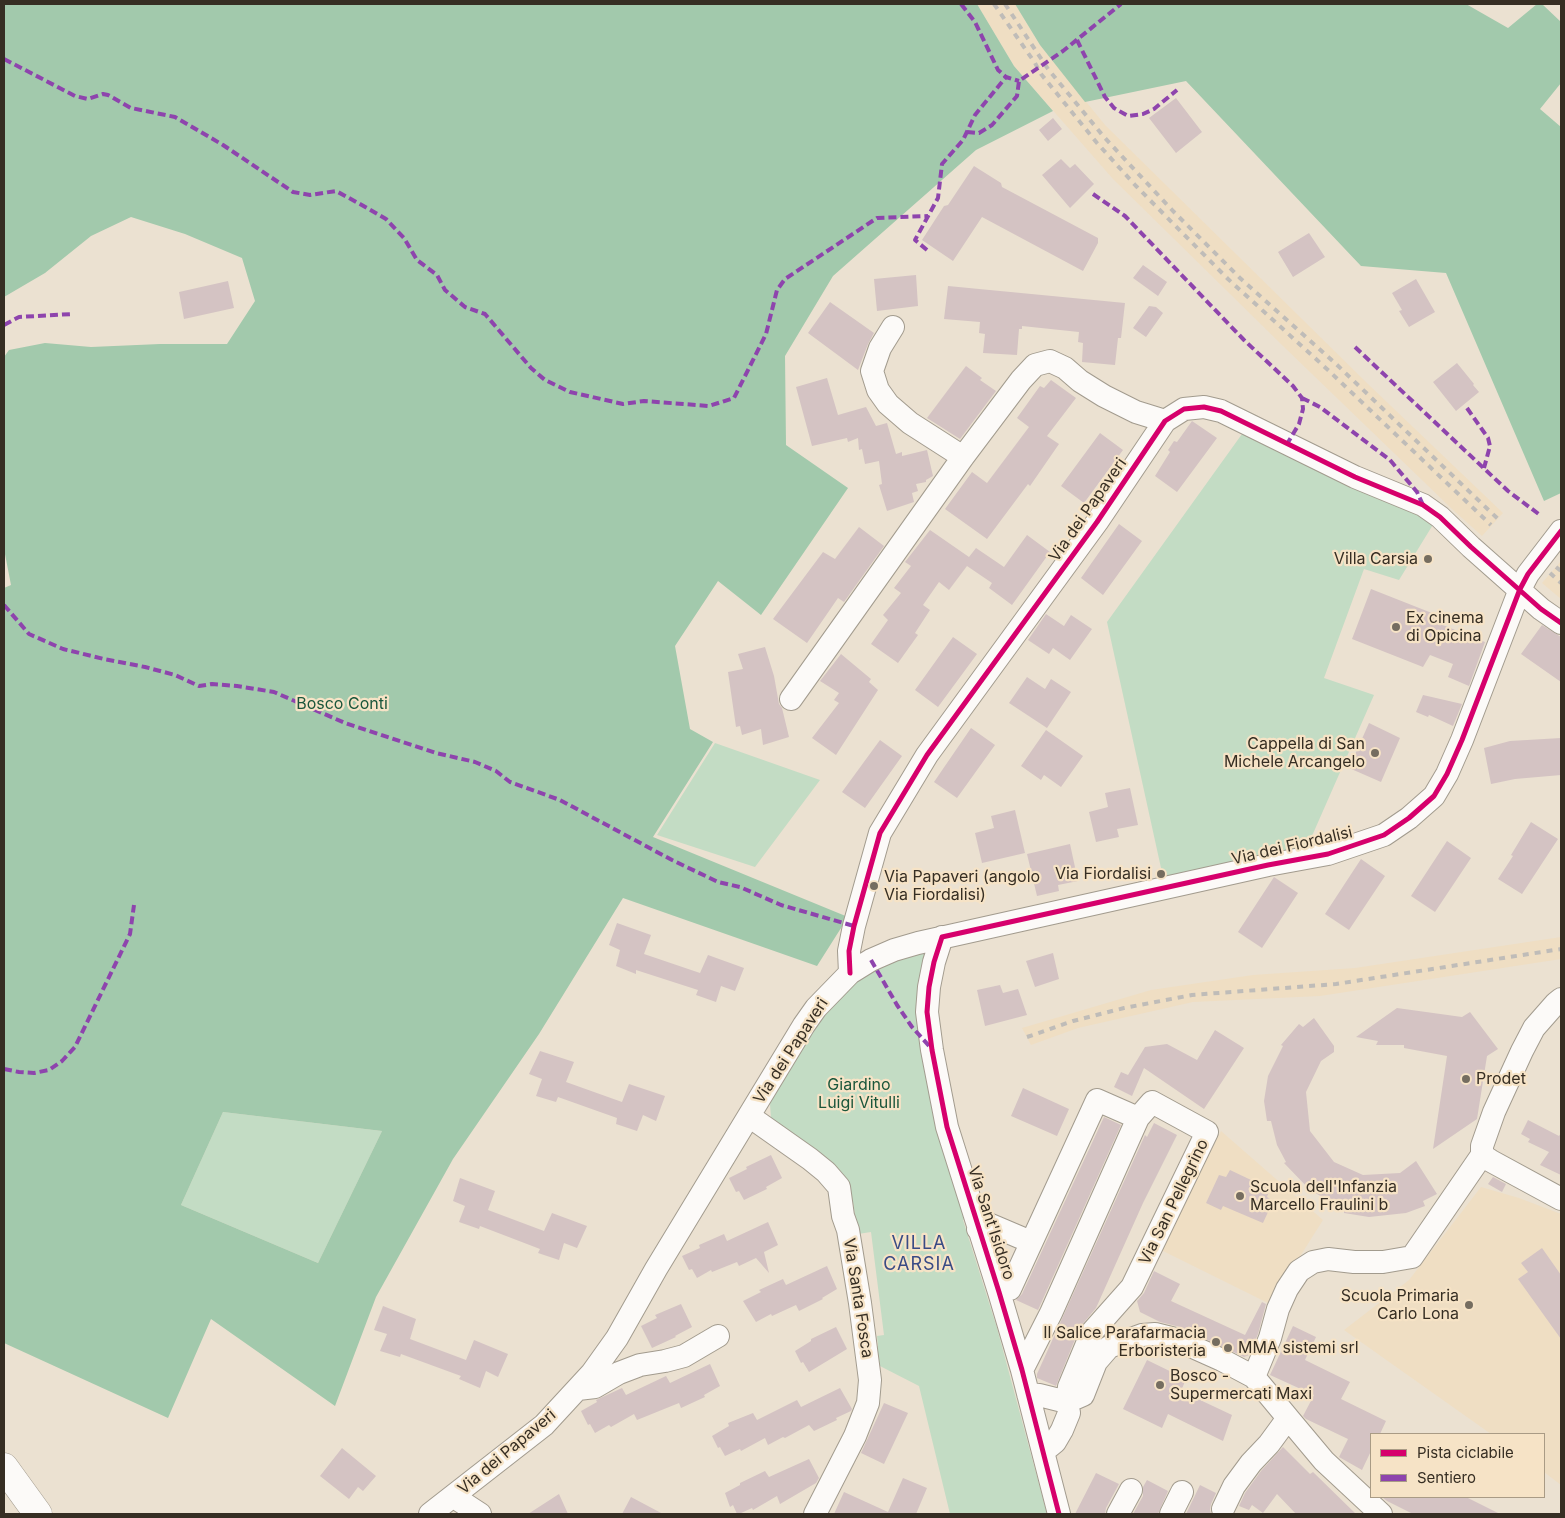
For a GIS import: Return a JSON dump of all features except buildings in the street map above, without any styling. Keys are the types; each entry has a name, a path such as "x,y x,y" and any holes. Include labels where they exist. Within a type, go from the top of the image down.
{"main road":[{"path":"4,1467 38,1514"}],"street":[{"path":"893,327 880,348 872,371 878,390 888,404 910,423 963,457"},
{"path":"791,699 963,457 1021,380 1035,365 1050,361 1065,368 1080,381 1104,396 1136,412 1165,421"},
{"name":"Via dei Papaveri","path":"430,1514 544,1425 592,1373 617,1338 749,1116 816,1008 850,973 849,951 852,934 880,833 927,755 1097,522 1165,421 1184,408 1204,407 1221,411 1347,473 1423,505 1440,517 1541,609 1561,623"},
{"name":"Via dei Fiordalisi","path":"850,973 894,950 942,937 1268,865 1328,854 1384,835 1409,818 1434,796 1447,774 1520,589 1533,567 1561,531"},
{"name":"Via Sant'Isidoro","path":"942,937 930,979 927,1012 932,1050 947,1127 1022,1370 1059,1514"},
{"path":"1254,1378 1270,1338 1278,1308 1287,1289 1299,1271 1313,1262 1328,1259 1354,1262 1382,1262 1412,1257 1482,1155 1482,1146 1494,1112 1522,1051 1534,1028 1561,999"},
{"name":"Via Sant'Isidoro","path":"999,1292 1010,1289 1097,1100 1138,1118"},
{"name":"Via San Pellegrino","path":"1022,1370 1051,1313 1138,1118 1152,1102 1208,1132 1132,1287 1092,1332 1068,1387 1067,1402"},
{"name":"Via Santa Fosca","path":"749,1116 826,1172 839,1187 843,1216 848,1230 870,1380 868,1403 855,1436 815,1514"},
{"path":"1482,1155 1561,1199"},
{"name":"Via Sant'Isidoro","path":"978,1229 990,1224 1032,1242"},
{"path":"1028,1394 1067,1402 1083,1395 1096,1362 1109,1347 1142,1335 1155,1334 1175,1339 1222,1360 1254,1378 1324,1461 1381,1514"},
{"path":"578,1389 596,1387 619,1373 640,1365 684,1356 718,1336"},
{"path":"1044,1451 1056,1442 1070,1413 1067,1402"},
{"path":"1223,1509 1234,1486 1288,1418"},
{"path":"1118,1514 1131,1490"},
{"path":"1171,1514 1182,1492"},
{"path":"454,1497 480,1514"}],"shaded area":[{"path":"977,4 1015,4 1040,45 1105,125 1368,384 1503,513 1482,536 1283,346 1113,179 1014,66"},
{"path":"1561,561 1561,599 1542,583"},
{"path":"1561,937 1561,959 1320,996 1193,1002 1078,1028 1031,1045 1022,1028 1151,990 1253,975 1355,968"},
{"path":"1221,1131 1323,1220 1270,1304 1161,1250"},
{"name":"Scuola Primaria Carlo Lona","path":"1481,1187 1519,1198 1561,1214 1561,1485 1545,1473 1545,1433 1490,1433 1344,1330 1409,1280"}],"green space":[{"name":"Bosco Conti","path":"4,4 977,4 1014,66 1053,111 976,150 833,276 785,356 786,445 848,488 761,615 718,581 675,646 690,729 713,742 653,837 848,917 817,966 623,898 539,1034 453,1159 376,1297 335,1406 211,1319 168,1418 4,1343 4,588 11,585 4,549 4,357 9,350 45,343 91,347 227,344 255,301 242,258 185,234 131,217 91,236 45,273 4,297","holes":["223,1112 382,1131 318,1263 181,1205"]},
{"path":"1015,4 1466,4 1508,28 1537,4 1542,4 1561,22 1561,83 1540,109 1561,127 1561,493 1544,501 1446,273 1361,266 1186,81 1085,102 1040,45"},
{"path":"1242,434 1434,523 1399,580 1364,569 1324,678 1374,695 1308,845 1163,877 1107,622"},
{"path":"715,743 820,780 755,867 657,835"},
{"name":"Giardino Luigi Vitulli","path":"926,952 966,1218 963,1220 997,1328 1047,1514 950,1514 919,1386 878,1365 875,1347 878,1346 877,1336 884,1335 871,1232 858,1234 853,1202 846,1183 771,1118 770,1104 773,1094 788,1066 840,993 890,959"},
{"path":"223,1112 382,1131 318,1263 181,1205"}],"railway":[{"path":"994,4 1041,74 1097,143 1136,186 1228,279 1328,370 1491,525"},
{"path":"1005,4 1048,69 1104,137 1173,211 1240,278 1335,363 1498,519"},
{"path":"1556,567 1561,571"},
{"path":"1550,573 1561,583"},
{"path":"1027,1037 1073,1021 1124,1008 1192,995 1336,984 1561,949"}],"marked path":[{"path":"961,4 975,22 998,70 1006,77 1019,81"},
{"path":"967,132 979,133 992,125 1017,96 1019,81 1063,51 1121,4"},
{"path":"1077,40 1105,97 1114,108 1128,116 1143,114 1154,109 1177,90"},
{"path":"4,59 75,96 88,99 103,94 108,95 131,108 175,117 223,145 293,192 310,195 336,191 360,204 386,219 404,238 417,260 437,275 445,290 465,307 485,314 531,368 545,380 570,392 623,404 644,401 709,406 734,398 766,334 777,290 785,279 877,218 928,216"},
{"path":"927,250 915,240 938,198 942,164 963,140 975,115 1006,77"},
{"path":"1093,194 1125,216 1244,340 1293,386 1302,398 1303,409 1299,424 1287,444"},
{"path":"4,325 19,317 73,314"},
{"path":"1355,347 1508,491 1540,515"},
{"path":"1302,398 1320,407 1390,460 1417,492 1423,505"},
{"path":"1467,408 1488,438 1490,446 1484,468"},
{"path":"4,605 29,634 63,649 175,675 199,686 212,684 274,692 345,723 436,753 475,762 496,771 510,782 560,800 672,860 718,882 740,887 781,905 854,926"},
{"path":"4,1069 34,1073 49,1070 62,1061 75,1047 130,934 134,905"},
{"path":"871,960 897,1005 912,1027 930,1047"}],"cycle path":[{"path":"850,973 849,951 854,926 880,833 927,755 1097,522 1165,421 1184,409 1204,407 1221,411 1355,477 1423,505 1440,517 1541,609 1561,623"},
{"path":"1059,1514 1022,1370 947,1127 932,1050 927,1012 929,987 942,937 1268,865 1328,854 1384,835 1409,818 1434,796 1447,774 1520,589 1528,574 1561,531"}],"place":[{"name":"Villa Carsia","path":"1428,559"},
{"name":"Ex cinema di Opicina","path":"1396,627"},
{"name":"Cappella di San Michele Arcangelo","path":"1375,753"},
{"name":"Via Fiordalisi","path":"1161,874"},
{"name":"Via Papaveri (angolo Via Fiordalisi)","path":"874,886"},
{"name":"Prodet","path":"1466,1079"},
{"name":"Scuola dell'Infanzia Marcello Fraulini b","path":"1240,1196"},
{"name":"Scuola Primaria Carlo Lona","path":"1469,1305"},
{"name":"Il Salice Parafarmacia Erboristeria","path":"1216,1342"},
{"name":"MMA sistemi srl","path":"1228,1348"},
{"name":"Bosco - Supermercati Maxi","path":"1160,1385"}],"district":[{"name":"VILLA CARSIA","path":"919,1254"}]}
